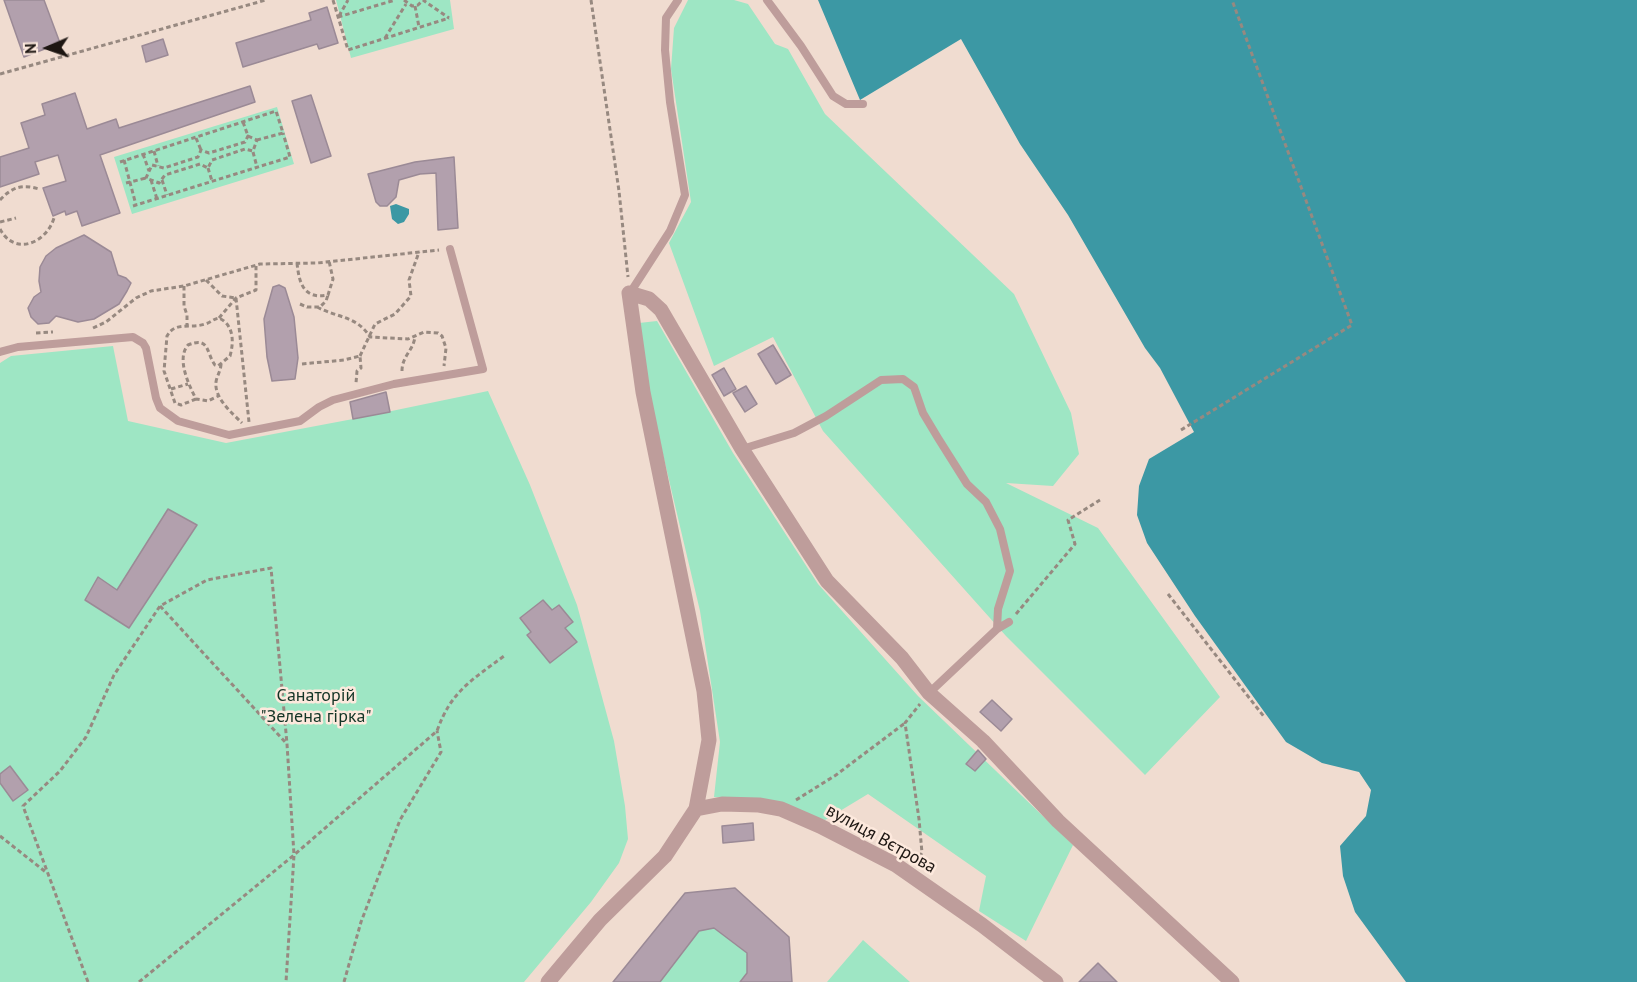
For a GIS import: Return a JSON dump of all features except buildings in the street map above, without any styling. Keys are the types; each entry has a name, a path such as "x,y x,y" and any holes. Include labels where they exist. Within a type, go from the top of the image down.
{"street":[{"path":"548,982 600,920 665,856 696,809 709,740 704,691 643,392 629,293 649,299 661,310 742,449 827,581 902,658 929,693 983,741 1058,821 1232,982"},
{"name":"вулиця Вєтрова","path":"696,809 722,804 759,805 781,809 820,826 896,865 982,924 1056,982"}],"lane":[{"path":"629,293 670,231 685,195 664,50 666,18 678,0"},
{"path":"767,0 801,46 833,96 846,104 863,104"},
{"path":"0,352 18,347 133,337 139,339 146,348 160,408 178,421 229,435 300,421 333,400 403,382 483,369 450,249"},
{"path":"742,449 794,433 826,416 881,380 903,380 914,387 923,413 938,438 967,484 986,502 1000,529 1010,571 998,609 997,629"},
{"path":"929,693 997,629 1009,622"}],"path":[{"path":"0,75 266,0"},
{"path":"333,0 348,50 449,18 423,0 415,6"},
{"path":"338,17 348,0"},
{"path":"338,17 395,0"},
{"path":"591,0 619,191 629,293"},
{"path":"1181,430 1352,325 1232,0"},
{"path":"385,38 405,2 415,6"},
{"path":"415,6 419,27"},
{"path":"276,111 283,133 290,157 135,205 122,161 276,111"},
{"path":"201,150 209,153 245,142 248,136 243,122"},
{"path":"248,136 257,140 283,133"},
{"path":"146,178 153,165 164,168 198,157 201,150 196,138"},
{"path":"257,140 253,151 257,168"},
{"path":"212,181 208,168 212,160 245,148 253,151"},
{"path":"154,151 158,166"},
{"path":"143,154 149,171"},
{"path":"128,183 146,178 159,183 165,175 200,164 208,168"},
{"path":"162,179 167,195"},
{"path":"151,180 157,199"},
{"path":"0,200 7,192 17,187 28,186 39,189"},
{"path":"0,222 16,218"},
{"path":"0,229 11,240 21,244 33,243 43,238 54,218"},
{"path":"91,329 106,322 142,294 184,286 256,266 450,249"},
{"path":"356,394 357,371 361,366 360,356 375,324 395,314 411,296 409,280 419,252"},
{"path":"317,307 324,303 333,279 329,261"},
{"path":"297,263 303,288 314,295 328,295"},
{"path":"219,318 236,298 256,290 256,266"},
{"path":"206,279 222,296 236,298"},
{"path":"184,286 187,326"},
{"path":"236,298 249,403 250,430"},
{"path":"300,304 317,307 356,321 364,327 370,337"},
{"path":"196,399 188,384 183,353 188,345 196,343 208,348 212,362 218,366 230,356 232,339 228,323 219,318 205,324 172,330 167,336 164,371 173,400 177,404 185,404 196,399 208,401 219,396"},
{"path":"36,333 56,332"},
{"path":"370,337 408,339 432,332 442,336 446,348 445,364 435,377"},
{"path":"403,382 403,359 413,345 414,336"},
{"path":"302,364 360,356"},
{"path":"221,364 216,383 219,396 250,430"},
{"path":"171,389 188,384"},
{"path":"1009,622 1076,544 1068,520 1100,500"},
{"path":"88,982 23,806 60,771 86,737 114,675 160,606 207,580 271,568 287,744 294,855 286,982"},
{"path":"1168,594 1265,718"},
{"path":"160,606 287,744"},
{"path":"139,982 294,855 436,731 444,711 459,690 504,656"},
{"path":"781,809 836,775 905,723 929,693"},
{"path":"896,865 913,865 922,853 905,723"},
{"path":"344,982 361,922 400,820 441,752 436,731"},
{"path":"0,836 48,874"}],"green space":[{"path":"336,0 450,0 454,29 351,58"},
{"path":"688,0 734,0 748,4 775,44 788,49 825,114 1014,294 1071,413 1079,454 1053,486 1006,483 1098,528 1220,697 1145,775 1006,636 823,431 773,337 714,366 669,243 691,202 671,69 674,28"},
{"path":"277,107 294,164 132,214 114,157"},
{"path":"657,321 733,453 818,584 918,696 1073,845 1026,941 979,911 986,876 868,794 825,820 771,801 714,797 720,742 700,611 643,370 639,323"},
{"name":"Санаторій \"Зелена гірка\"","path":"113,346 128,421 226,443 488,391 530,485 577,605 614,741 628,839 619,863 591,902 524,982 0,982 0,363 11,356"},
{"path":"714,928 747,953 747,973 740,982 660,982 699,931"},
{"path":"863,940 910,982 827,982"}],"water":[{"path":"818,0 1637,0 1637,982 1406,982 1355,912 1343,876 1340,846 1366,816 1371,790 1359,772 1322,763 1286,742 1195,616 1147,543 1137,515 1139,486 1149,459 1194,432 1160,368 1145,348 1068,215 1020,144 961,39 860,100"},
{"path":"396,204 409,209 404,222 398,224 392,219 390,206"}]}
